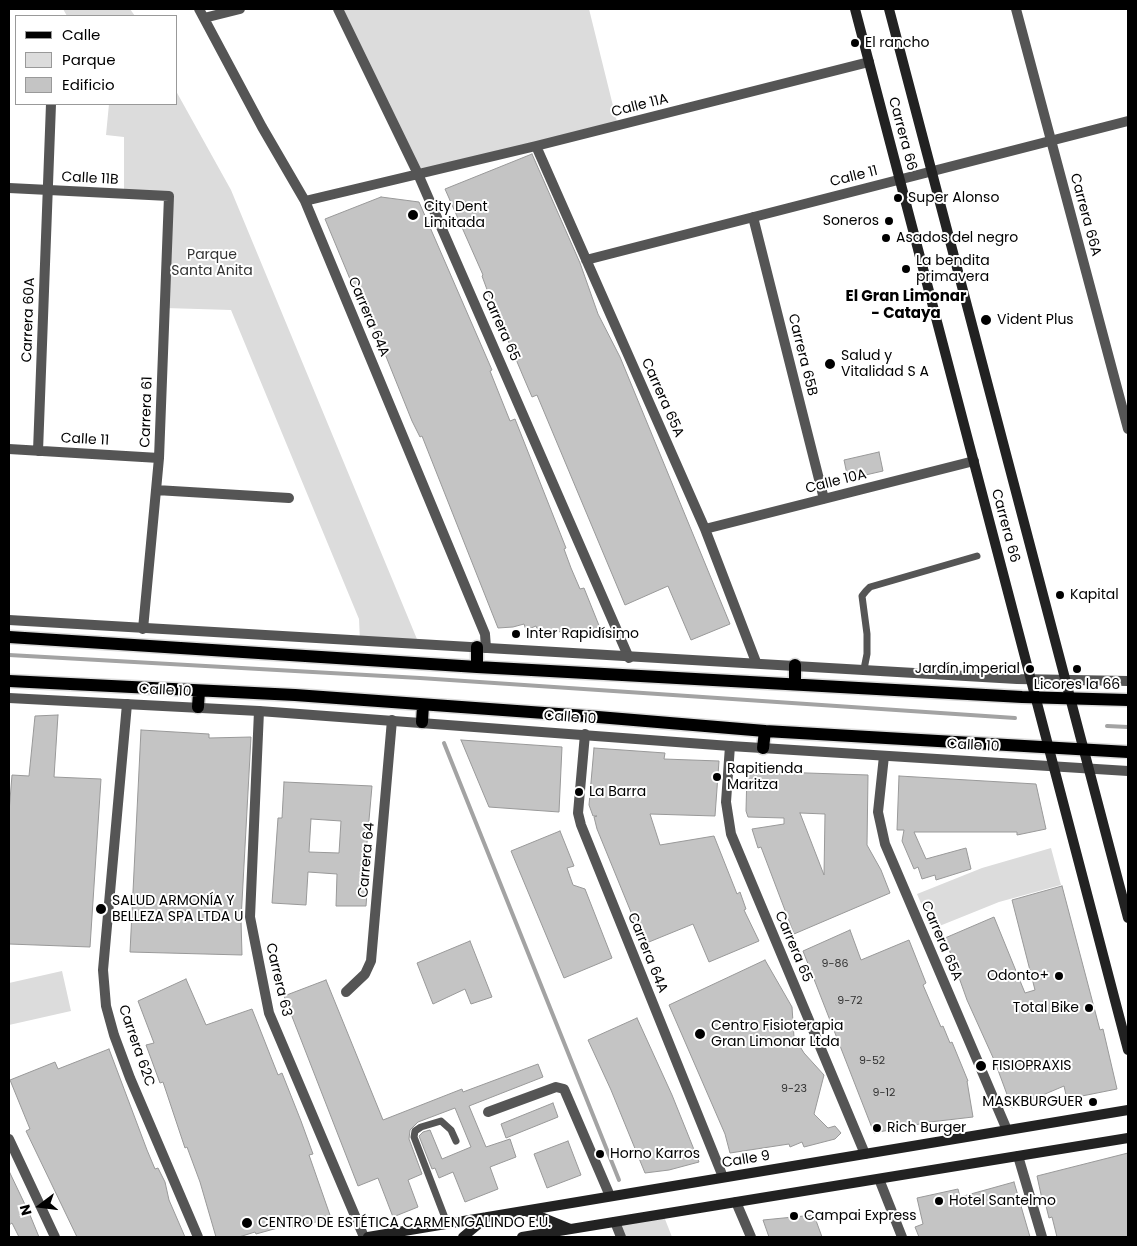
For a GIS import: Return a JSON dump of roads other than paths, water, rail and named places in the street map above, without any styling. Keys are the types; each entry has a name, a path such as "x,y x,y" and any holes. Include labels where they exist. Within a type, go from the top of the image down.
{"main road":[{"name":"Carrera 66","path":"854,9 1128,1050"},
{"name":"Carrera 66","path":"889,9 1128,918"},
{"path":"9,637 478,667 1036,697 1128,700"},
{"path":"478,667 482,648"},
{"path":"795,665 795,684"},
{"name":"Calle 10","path":"9,682 199,691 423,705 765,731 1128,752"},
{"path":"198,707 199,691"},
{"path":"422,722 423,705"},
{"path":"763,748 765,731"},
{"name":"Calle 9","path":"368,1237 1128,1110"},
{"path":"522,1237 1128,1138"},
{"path":"524,1210 571,1229"},
{"path":"463,1237 488,1216"}],"street":[{"name":"Carrera 64A","path":"199,9 262,127 305,201 485,634 482,648"},
{"path":"204,18 240,9"},
{"name":"Carrera 65","path":"338,9 418,174 630,658"},
{"name":"Carrera 66A","path":"1016,9 1128,429"},
{"name":"Calle 11A","path":"305,201 536,146 869,62"},
{"name":"Carrera 60A","path":"38,451 51,105"},
{"name":"Calle 11","path":"586,260 1128,121"},
{"name":"Carrera 65A","path":"536,146 705,529 756,662"},
{"name":"Calle 11B","path":"9,188 169,196"},
{"name":"Carrera 61","path":"144,629 159,458 169,196"},
{"name":"Carrera 65B","path":"753,217 824,499"},
{"name":"Calle 11","path":"9,449 159,458"},
{"name":"Calle 10A","path":"705,529 974,461"},
{"path":"156,490 289,498"},
{"path":"9,620 630,658 756,662 1031,679 1128,681"},
{"name":"Calle 10","path":"9,698 198,707 730,746 1128,771"},
{"name":"Carrera 62C","path":"127,704 103,970 106,1006 114,1035 130,1078 198,1237"},
{"name":"Carrera 63","path":"259,711 250,917 268,1013 364,1237"},
{"name":"Carrera 64","path":"346,992 365,974 371,961 392,720"},
{"name":"Carrera 64A","path":"585,734 578,813 581,825 723,1177"},
{"name":"Carrera 65","path":"730,746 726,802 731,834 865,1154"},
{"name":"Carrera 65A","path":"884,756 878,812 885,844 1007,1130"},
{"path":"488,1112 556,1087 564,1089 610,1196"},
{"path":"9,1139 55,1237"},
{"path":"1018,1156 1042,1237"},
{"path":"880,1179 902,1237"},
{"path":"736,1202 751,1237"},
{"path":"614,1222 621,1237"}],"lane":[{"path":"864,669 867,634 862,596 866,590 870,587 977,556"},
{"path":"447,1223 414,1137 415,1131 441,1120 452,1130 456,1141"}],"waterway":[{"path":"9,655 420,678 1015,718"},
{"path":"1107,726 1128,727"},
{"path":"444,743 619,1180"}],"place":[{"name":"El rancho","path":"855,43"},
{"name":"Super Alonso","path":"898,198"},
{"name":"City Dent Limitada","path":"413,215"},
{"name":"Soneros","path":"889,221"},
{"name":"Asados del negro","path":"886,238"},
{"name":"La bendita primavera","path":"906,269"},
{"name":"Vident Plus","path":"986,320"},
{"name":"Salud y Vitalidad S A","path":"830,364"},
{"name":"Kapital","path":"1060,595"},
{"name":"Inter Rapidísimo","path":"516,634"},
{"name":"Jardín imperial","path":"1030,669"},
{"name":"Licores la 66","path":"1077,669"},
{"name":"Rapitienda Maritza","path":"717,777"},
{"name":"La Barra","path":"579,792"},
{"name":"SALUD ARMONÍA Y BELLEZA SPA LTDA U","path":"101,909"},
{"name":"Odonto+","path":"1059,976"},
{"name":"Total Bike","path":"1089,1008"},
{"name":"Centro Fisioterapia Gran Limonar Ltda","path":"700,1034"},
{"name":"FISIOPRAXIS","path":"981,1066"},
{"name":"MASKBURGUER","path":"1093,1102"},
{"name":"Rich Burger","path":"877,1128"},
{"name":"Horno Karros","path":"600,1154"},
{"name":"Hotel Santelmo","path":"939,1201"},
{"name":"Campai Express","path":"794,1216"},
{"name":"CENTRO DE ESTÉTICA CARMEN GALINDO E.U.","path":"247,1223"}],"district":[{"name":"El Gran Limonar - Cataya","path":"906,306"}],"park label":[{"name":"Parque Santa Anita","path":"212,264"}]}
